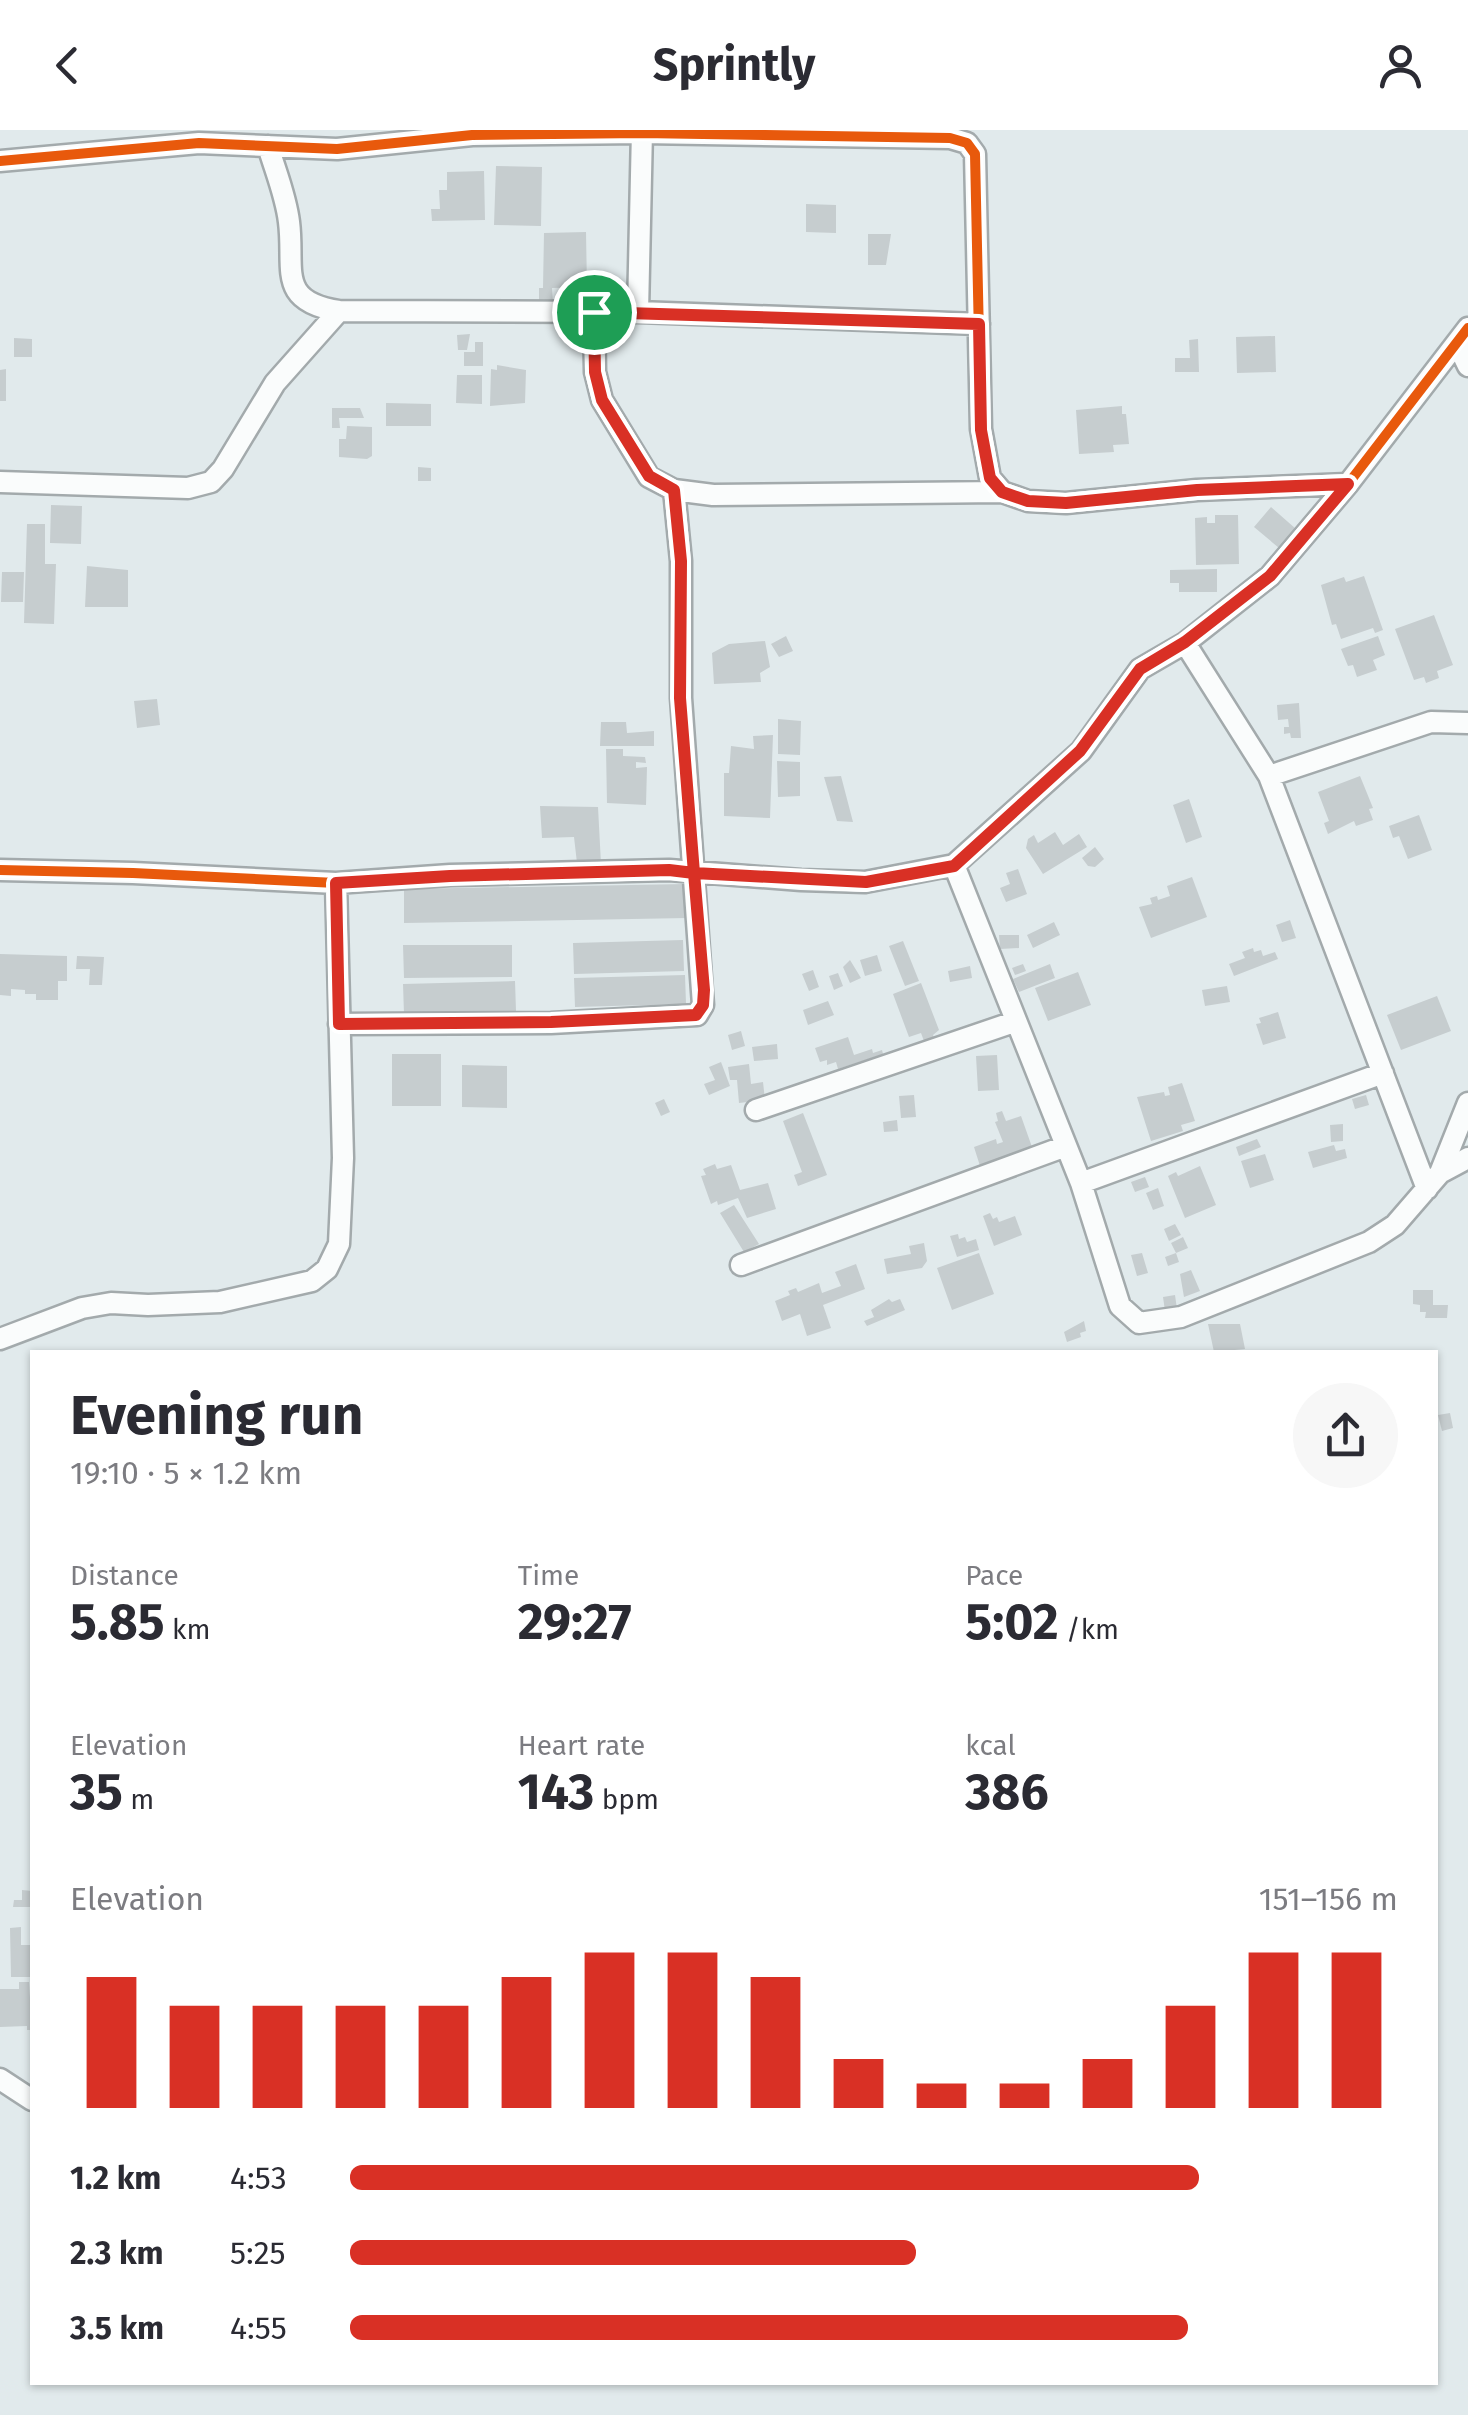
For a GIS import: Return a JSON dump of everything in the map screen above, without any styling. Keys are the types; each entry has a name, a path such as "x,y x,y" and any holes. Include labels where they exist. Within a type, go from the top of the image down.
{"street":[{"path":"638,312 642,132"},
{"path":"0,161 199,143 338,149 472,135 642,132 950,138 967,144 975,154 981,430 990,478 1002,492"},
{"path":"268,146 290,223 292,281 299,295 314,307 338,311 638,312 979,324"},
{"path":"0,482 188,488 211,482 276,383 338,311"},
{"path":"594,312 595,372 602,400 649,476 674,490 714,495 1002,492 1028,501 1066,503 1197,490 1348,484"},
{"path":"1462,335 1468,366"},
{"path":"0,870 336,883 669,870 866,882 954,866 1080,751 1140,669 1185,642 1270,576 1348,484 1462,335"},
{"path":"339,1024 551,1022 696,1015 703,1005 680,698 681,561 674,490"},
{"path":"1185,642 1269,776 1383,1074 1434,1181"},
{"path":"1269,776 1431,722 1468,723"},
{"path":"954,866 1081,1183 1120,1306 1139,1323 1181,1317 1369,1242 1395,1225 1434,1181 1468,1158"},
{"path":"0,1339 82,1308 112,1303 148,1306 220,1302 282,1290 320,1276 333,1262 339,1244 343,1133 336,883"},
{"path":"756,1110 1014,1022"},
{"path":"1081,1183 1383,1074"},
{"path":"1434,1181 1468,1103"},
{"path":"741,1265 1066,1146"}],"building":[{"path":"496,166 542,167 541,226 494,225"},
{"path":"484,171 485,220 432,221 431,209 440,209 439,190 447,190 447,172"},
{"path":"806,204 836,205 836,233 806,232"},
{"path":"586,232 587,287 552,288 553,304 539,304 544,233"},
{"path":"868,234 891,234 886,265 868,265"},
{"path":"470,334 467,350 458,350 457,335"},
{"path":"1275,336 1276,372 1237,373 1236,337"},
{"path":"14,338 32,339 32,357 14,357"},
{"path":"1198,339 1199,372 1175,372 1175,358 1190,358 1189,340"},
{"path":"475,342 483,342 483,366 464,366 464,352 475,352"},
{"path":"497,365 526,370 525,403 490,406 491,369 497,370"},
{"path":"6,369 6,401 0,401 0,370"},
{"path":"457,375 482,375 482,404 456,403"},
{"path":"386,403 431,404 431,426 386,426"},
{"path":"1122,406 1129,444 1113,445 1114,452 1079,454 1076,410"},
{"path":"332,408 360,408 364,418 339,418 340,428 332,428"},
{"path":"347,426 372,427 372,456 339,457 339,439 346,439"},
{"path":"418,467 431,468 431,481 418,481"},
{"path":"51,505 82,506 81,544 50,543"},
{"path":"1271,507 1296,529 1279,548 1254,527"},
{"path":"1215,515 1238,515 1239,564 1196,565 1195,518 1207,517 1207,523 1215,523"},
{"path":"27,524 45,524 45,564 56,564 54,624 24,623"},
{"path":"87,566 128,570 128,607 85,607"},
{"path":"1217,569 1217,592 1179,592 1179,583 1170,583 1170,570"},
{"path":"2,572 24,572 23,602 1,602"},
{"path":"1364,576 1383,630 1375,633 1373,628 1341,639 1336,624 1332,625 1321,585 1344,577 1346,582"},
{"path":"1434,615 1453,665 1437,671 1439,678 1426,683 1424,677 1414,680 1395,629"},
{"path":"786,636 793,651 779,657 771,644"},
{"path":"1378,636 1385,655 1373,660 1377,670 1357,677 1341,649"},
{"path":"765,641 770,667 760,673 761,682 714,684 712,653 729,644"},
{"path":"157,699 160,725 137,728 134,701"},
{"path":"1299,703 1301,738 1291,738 1290,733 1284,734 1284,727 1289,727 1288,719 1278,720 1277,705"},
{"path":"778,719 801,721 800,755 778,754"},
{"path":"601,722 626,722 627,733 654,731 654,746 600,746"},
{"path":"773,735 770,818 724,816 724,773 729,773 731,746 754,749 753,736"},
{"path":"606,749 623,749 623,756 645,757 646,763 636,762 636,768 647,767 646,805 607,803"},
{"path":"777,761 800,762 800,796 778,797"},
{"path":"841,776 853,822 837,821 824,777"},
{"path":"1360,776 1373,808 1369,809 1373,820 1356,826 1354,821 1328,834 1324,823 1329,821 1318,792"},
{"path":"1189,799 1202,837 1186,843 1173,805"},
{"path":"540,806 598,807 601,864 577,863 574,837 542,838"},
{"path":"1419,815 1432,850 1408,859 1399,836 1393,838 1389,826"},
{"path":"1055,832 1063,845 1079,834 1087,847 1043,874 1026,848 1028,839 1034,835 1038,843"},
{"path":"1095,847 1104,859 1095,867 1088,866 1082,858"},
{"path":"1018,869 1027,894 1006,902 1000,888 1010,884 1006,873"},
{"path":"1192,877 1207,917 1151,938 1139,907 1152,904 1150,898 1170,896 1167,886"},
{"path":"686,884 687,918 404,923 404,889"},
{"path":"1290,920 1296,938 1282,942 1276,925"},
{"path":"1054,922 1060,935 1033,948 1027,935"},
{"path":"999,935 1019,935 1019,948 1000,949"},
{"path":"683,940 684,971 574,974 573,943"},
{"path":"903,941 919,981 905,986 889,946"},
{"path":"403,945 512,945 512,977 404,978"},
{"path":"1253,948 1254,952 1261,950 1263,956 1275,952 1278,959 1234,976 1229,964 1245,958 1242,952"},
{"path":"0,954 67,956 67,981 58,981 58,1000 36,1000 36,994 25,994 25,990 11,989 11,996 0,995"},
{"path":"877,955 882,971 865,976 860,960"},
{"path":"77,956 104,957 102,985 89,985 90,969 76,969"},
{"path":"850,960 861,978 850,983 843,967"},
{"path":"1023,964 1026,971 1015,975 1012,968"},
{"path":"1050,964 1055,978 1019,992 1013,979"},
{"path":"970,966 972,978 950,982 948,971"},
{"path":"813,970 819,987 809,991 802,974"},
{"path":"1078,972 1091,1005 1048,1021 1035,988"},
{"path":"838,973 843,986 834,990 829,976"},
{"path":"685,975 686,1004 575,1007 574,978"},
{"path":"515,981 516,1011 404,1014 403,984"},
{"path":"921,983 939,1030 934,1038 924,1041 921,1033 909,1037 893,994"},
{"path":"1227,986 1230,1002 1205,1006 1202,990"},
{"path":"1437,996 1451,1031 1401,1050 1387,1015"},
{"path":"828,1001 834,1015 808,1025 803,1010"},
{"path":"1278,1012 1286,1038 1263,1045 1256,1024 1261,1023 1259,1018"},
{"path":"741,1031 745,1046 732,1050 728,1035"},
{"path":"848,1037 854,1055 872,1049 873,1053 882,1050 883,1054 838,1069 836,1062 820,1062 815,1048"},
{"path":"777,1044 778,1059 754,1061 752,1047"},
{"path":"392,1054 441,1054 441,1106 392,1106"},
{"path":"997,1055 999,1090 978,1091 976,1056"},
{"path":"721,1062 730,1086 709,1095 704,1084 715,1080 709,1067"},
{"path":"749,1064 751,1084 763,1082 765,1100 739,1103 737,1080 730,1080 728,1067"},
{"path":"462,1065 507,1066 507,1108 462,1107"},
{"path":"1182,1083 1195,1121 1181,1125 1183,1131 1151,1141 1137,1097 1164,1092 1165,1096 1170,1095 1168,1087"},
{"path":"914,1095 916,1117 901,1118 899,1096"},
{"path":"1366,1095 1369,1105 1355,1109 1352,1099"},
{"path":"664,1099 670,1112 661,1116 655,1103"},
{"path":"1002,1111 1006,1121 1021,1116 1032,1147 980,1166 974,1147 996,1139 997,1144 1003,1142 995,1122 996,1113"},
{"path":"803,1113 827,1175 798,1186 794,1175 802,1172 783,1121"},
{"path":"897,1120 898,1131 884,1132 883,1122"},
{"path":"1343,1124 1343,1141 1331,1142 1330,1125"},
{"path":"1257,1139 1261,1147 1239,1156 1236,1147"},
{"path":"1334,1145 1336,1151 1345,1149 1347,1158 1313,1168 1308,1152"},
{"path":"1265,1154 1274,1180 1250,1188 1241,1161"},
{"path":"715,1164 717,1169 731,1165 740,1190 768,1183 776,1209 747,1218 738,1198 711,1204 701,1176 706,1175 703,1169"},
{"path":"1200,1166 1216,1205 1185,1218 1168,1176"},
{"path":"1145,1177 1149,1187 1135,1192 1131,1182"},
{"path":"1158,1188 1164,1206 1153,1210 1146,1193"},
{"path":"734,1205 759,1244 744,1252 720,1213"},
{"path":"990,1213 999,1222 1015,1216 1022,1235 994,1246 983,1216"},
{"path":"1175,1224 1181,1235 1169,1241 1164,1229"},
{"path":"958,1234 959,1239 965,1237 967,1242 976,1239 979,1250 957,1257 950,1236"},
{"path":"1183,1237 1188,1248 1176,1253 1171,1243"},
{"path":"924,1243 927,1261 922,1268 887,1274 884,1259 911,1254 909,1246"},
{"path":"979,1253 994,1294 952,1310 937,1268"},
{"path":"1142,1253 1148,1273 1137,1276 1131,1255"},
{"path":"1176,1253 1179,1262 1168,1266 1165,1257"},
{"path":"856,1264 865,1289 823,1305 831,1328 807,1336 800,1314 782,1321 775,1301 796,1288 798,1292 819,1283 822,1293 841,1286 835,1272"},
{"path":"1191,1270 1200,1291 1184,1297 1180,1274"},
{"path":"1413,1290 1433,1290 1433,1305 1448,1305 1447,1318 1425,1318 1426,1312 1420,1312 1420,1305 1413,1304"},
{"path":"1175,1295 1177,1309 1165,1311 1163,1297"},
{"path":"889,1299 900,1299 905,1310 867,1326 864,1321 874,1317 871,1310"},
{"path":"1084,1321 1086,1331 1067,1342 1064,1332"},
{"path":"1208,1324 1240,1324 1245,1349 1214,1350"},
{"path":"1450,1413 1453,1428 1442,1431 1438,1415"},
{"path":"22,1890 30,1891 30,1907 13,1907 14,1900 22,1900"},
{"path":"21,1927 21,1945 30,1945 30,1977 11,1977 10,1928"},
{"path":"19,1982 29,1982 30,2030 27,2026 0,2027 0,1989 19,1989"}],"cycle path":[{"path":"0,161 199,143 337,149 472,135 642,133 950,138 967,143 975,154 981,429 990,478 1002,492 1028,501 1066,503 1197,490 1348,484"},
{"path":"0,870 336,883 450,875 669,870 865,882 954,865 1081,751 1140,669 1185,643 1270,576 1348,484 1468,328"}],"route":[{"path":"594,312 595,372 602,400 649,476 674,490 681,561 680,698 694,873 669,870 450,876 336,883 339,1024 551,1022 696,1015 703,1005 704,990 694,873 866,882 954,866 1080,751 1140,669 1185,642 1270,576 1348,484 1197,490 1066,503 1028,501 1002,492 990,478 981,430 979,324 594,312"}]}
